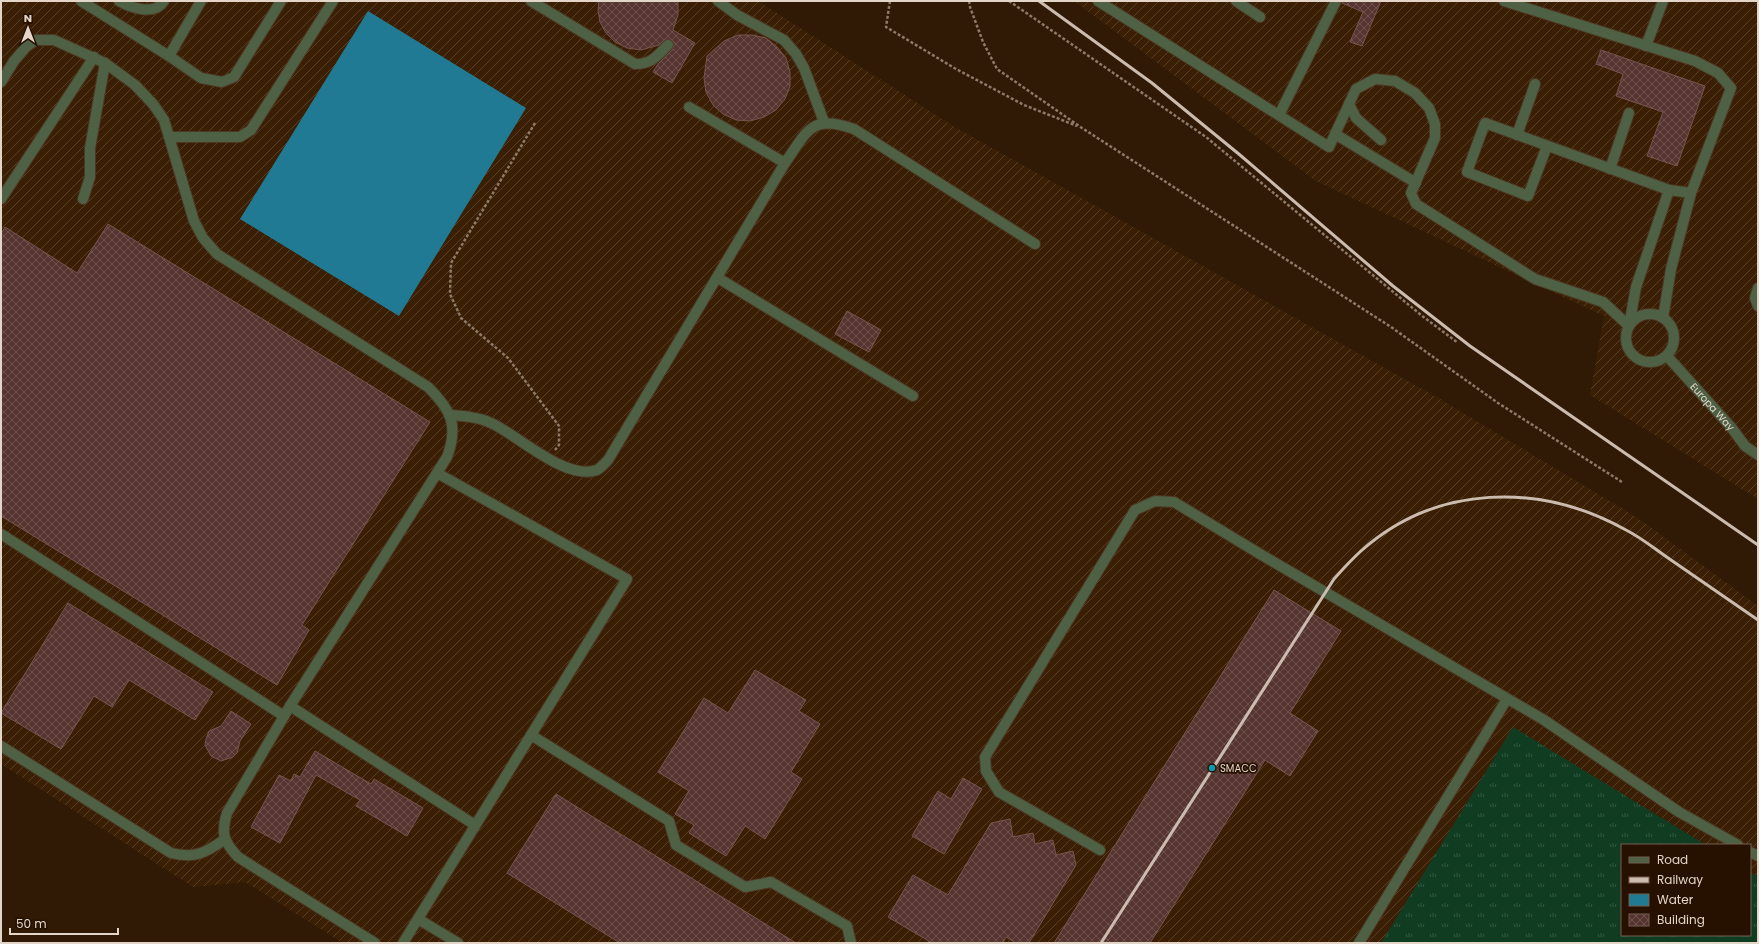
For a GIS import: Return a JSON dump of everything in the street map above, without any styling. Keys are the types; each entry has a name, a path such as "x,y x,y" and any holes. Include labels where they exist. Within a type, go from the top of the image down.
{"lane":[{"path":"81,1 169,56 201,78 222,82 234,77 281,1"},
{"path":"119,1 133,7 149,10 162,5 164,1"},
{"path":"169,56 201,1"},
{"path":"169,137 240,137 251,130 334,1"},
{"path":"531,1 635,64 645,64 655,58 668,45"},
{"path":"718,1 737,14 784,40 796,54 804,68 824,122"},
{"path":"1098,1 1329,147 1356,89 1375,79 1395,81 1415,94 1429,108 1435,124 1435,138 1412,193 1416,204 1535,279 1603,302 1629,326"},
{"path":"1236,1 1260,17"},
{"path":"1279,115 1336,1"},
{"path":"1504,1 1695,61 1718,73 1730,88 1691,193 1671,268 1663,318"},
{"path":"1646,46 1663,1"},
{"path":"1,82 22,52 36,40 54,40 105,63 135,85 153,104 164,120 194,221 203,238 217,254 428,387 440,399 449,415 453,429 452,443 447,457 290,706 227,813 223,824 225,839 238,857 375,943"},
{"path":"1,199 94,57"},
{"path":"83,200 90,178 90,148 105,63"},
{"path":"1517,135 1535,84"},
{"path":"1349,104 1356,118 1381,140"},
{"path":"689,107 786,162"},
{"path":"1610,169 1630,113"},
{"path":"449,415 468,416 490,422 549,459 574,470 588,472 598,469 608,460 786,162 805,134 811,128 824,122 840,124 854,129 1035,244"},
{"path":"1547,146 1528,196 1467,172 1485,123 1669,190 1691,193"},
{"path":"1335,134 1416,183"},
{"path":"1629,326 1638,317 1646,314 1656,315 1663,318 1673,330 1673,347 1667,356 1660,361 1652,363 1643,362 1635,358 1626,342 1626,333 1629,326 1636,287 1669,190"},
{"path":"718,278 914,396"},
{"path":"1758,288 1756,298 1758,306"},
{"name":"Europa Way","path":"1667,356 1730,427 1744,446 1758,455"},
{"path":"403,943 627,580 437,473"},
{"path":"1100,850 999,792 986,771 985,757 1134,510 1155,501 1174,502 1544,720 1679,812 1736,844"},
{"path":"1,534 284,716"},
{"path":"1358,943 1507,699"},
{"path":"290,706 475,825"},
{"path":"531,735 669,821 676,845 745,887 772,882 846,926 851,943"},
{"path":"1,746 171,853 185,857 199,854 214,847 225,839"},
{"path":"418,919 458,943"}],"path":[{"path":"890,1 886,27 956,69 1024,105 1082,128"},
{"path":"969,1 983,42 997,69 1082,128 1391,327 1498,403 1622,482"},
{"path":"1009,1 1206,137 1421,315 1458,343"},
{"path":"535,123 451,263 450,294 461,318 508,358 559,426 559,445 549,459"}],"shaded area":[{"path":"1,1 758,1 953,126 1440,399 1638,518 1758,606 1758,943 343,943 245,882 193,887 1,764"},
{"path":"1074,1 1758,1 1758,499 1590,395 1604,316 1316,181"}],"green space":[{"path":"1513,727 1704,844 1621,844 1621,936 1751,936 1751,873 1758,877 1758,943 1381,943"}],"water":[{"path":"368,11 526,108 399,316 240,219"}],"building":[{"path":"599,1 678,1 678,15 673,30 695,43 672,83 653,72 658,64 673,49 673,41 667,39 659,45 641,50 627,48 615,42 606,33 600,22 598,10"},
{"path":"1342,1 1381,1 1362,46 1350,42 1363,12 1342,3"},
{"path":"738,35 752,35 766,38 777,47 786,58 790,72 790,86 785,99 776,110 764,117 750,121 736,120 723,114 713,105 706,92 704,78 707,56 724,41"},
{"path":"1601,50 1705,86 1677,166 1647,156 1663,112 1616,96 1623,74 1596,64"},
{"path":"108,224 430,422 302,625 309,630 277,685 1,516 1,234 5,227 77,273"},
{"path":"847,311 881,330 869,352 835,334"},
{"name":"SMACC","path":"1274,590 1341,631 1290,713 1318,731 1290,776 1265,760 1150,943 1054,943"},
{"path":"68,603 213,692 195,720 129,680 112,707 94,696 61,749 1,713"},
{"path":"755,670 806,700 799,711 820,724 791,772 802,779 765,839 745,826 726,856 689,833 694,825 675,814 689,791 658,772 704,698 728,713"},
{"path":"231,711 251,724 240,741 237,753 233,757 221,761 211,756 205,745 206,739 209,731 221,726"},
{"path":"315,751 371,784 374,779 423,808 407,836 356,806 360,800 316,775 280,843 251,827 279,775 291,781 294,774 300,777"},
{"path":"963,778 982,789 944,854 912,836 938,791 951,799"},
{"path":"556,794 796,943 620,943 507,873"},
{"path":"1010,819 1013,837 1033,833 1035,844 1053,840 1056,855 1073,851 1076,865 1029,943 1016,943 1006,937 1003,943 932,943 888,917 913,875 948,895 991,823"}],"railway":[{"path":"1039,1 1152,83 1240,155 1393,286 1470,346 1758,545"},
{"path":"1101,943 1334,579 1361,551 1390,529 1422,513 1455,502 1489,497 1524,498 1559,504 1593,514 1638,537 1758,620"}],"place":[{"name":"SMACC","path":"1212,768"}]}
